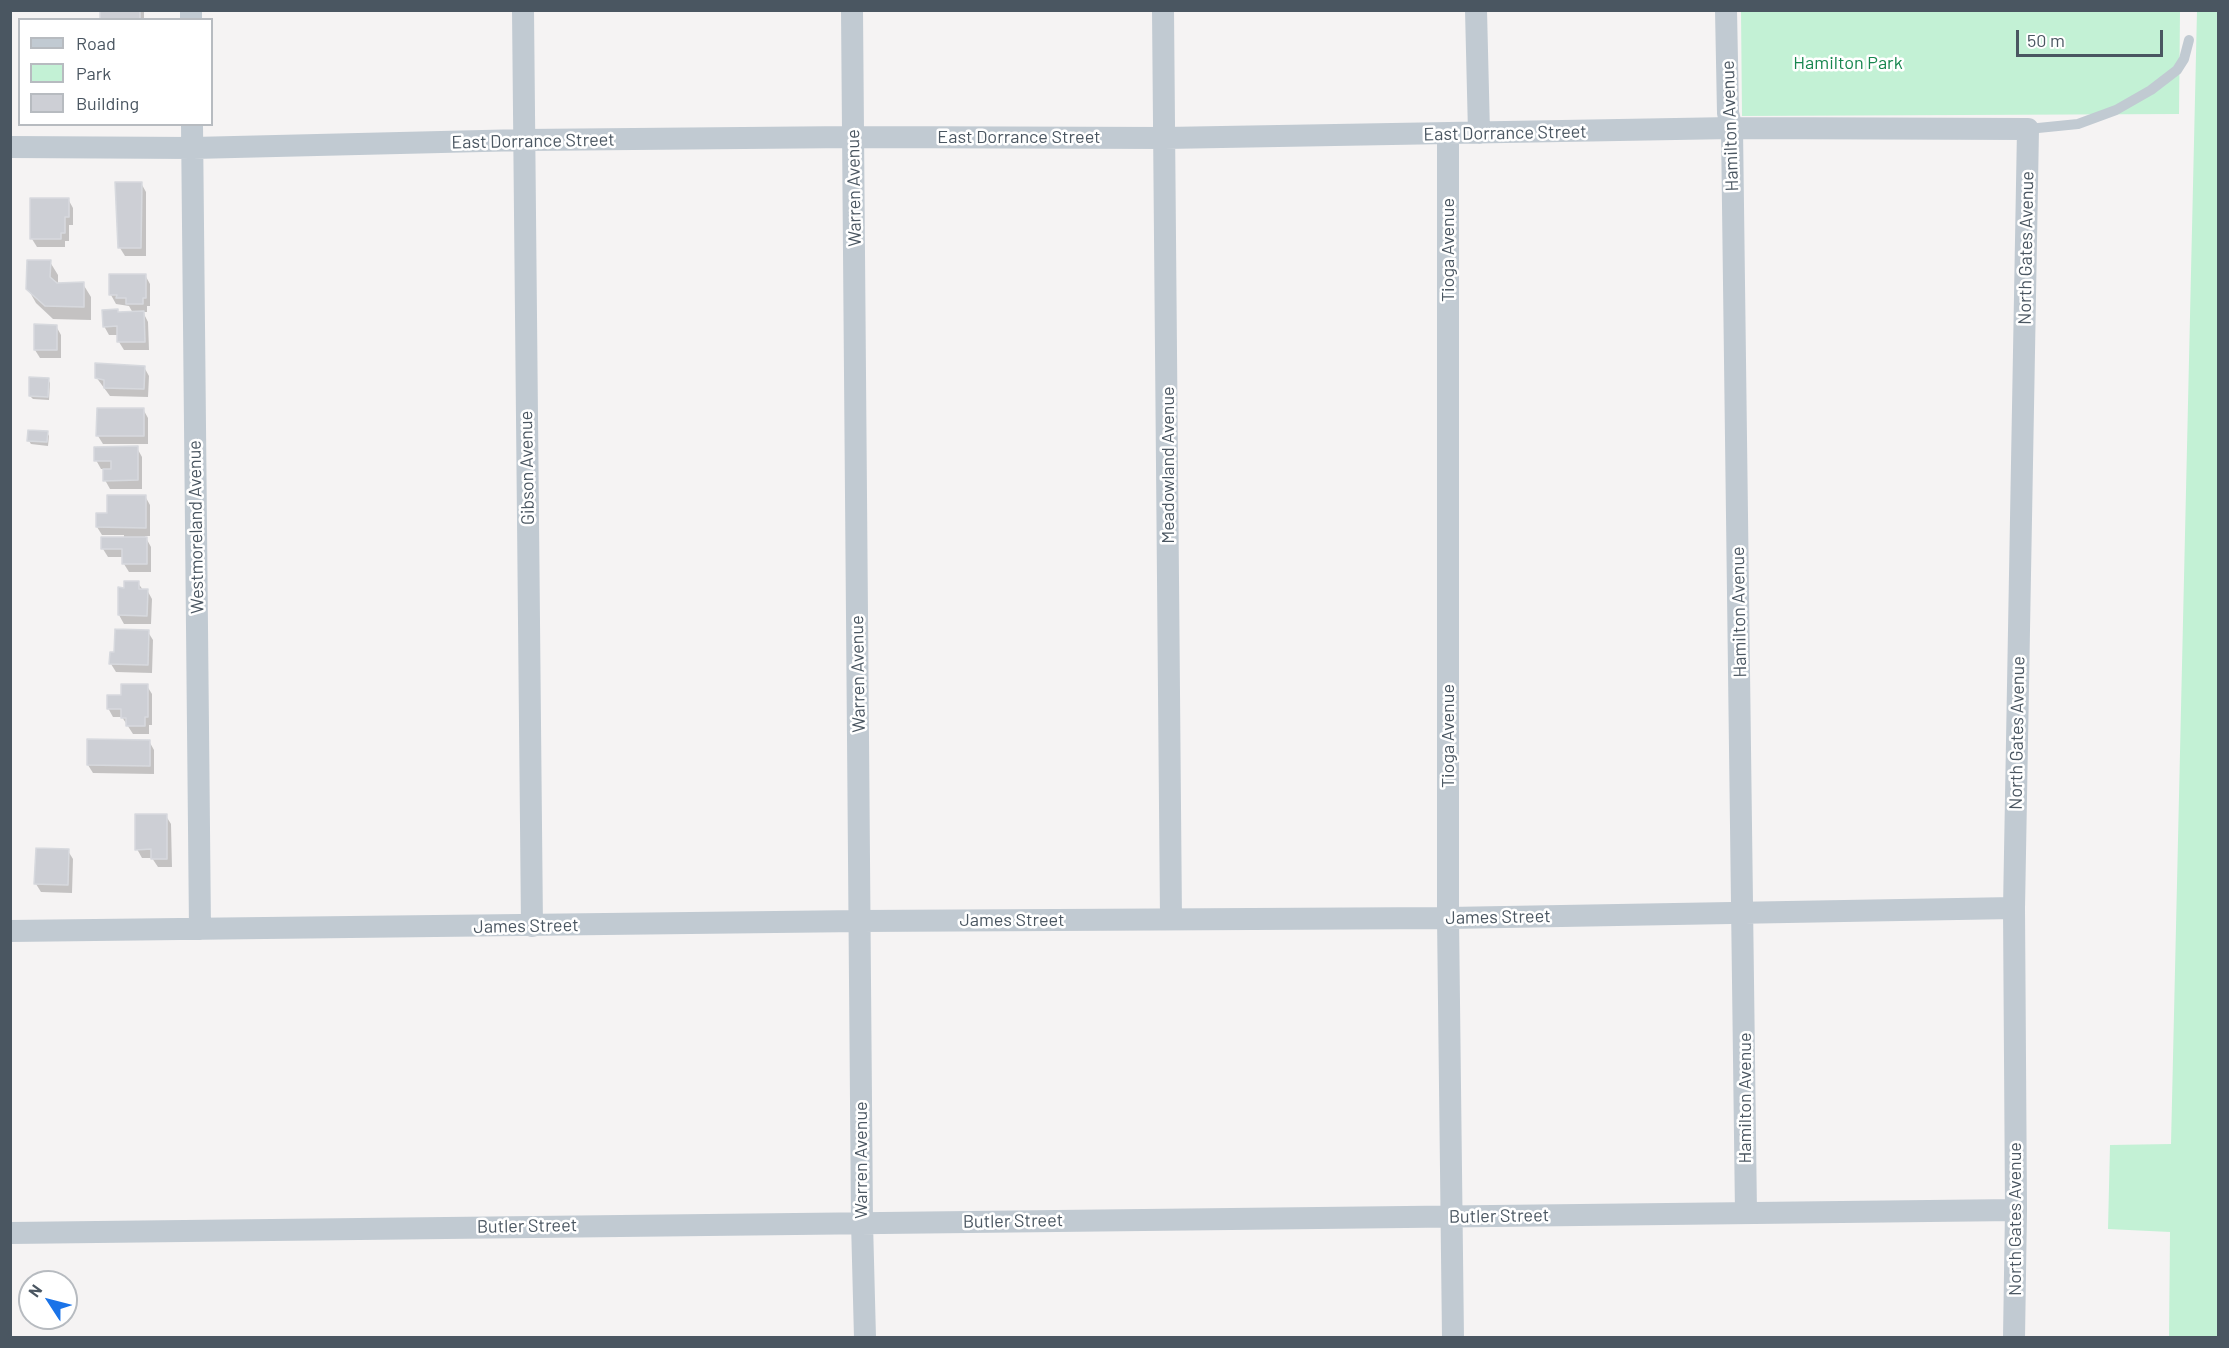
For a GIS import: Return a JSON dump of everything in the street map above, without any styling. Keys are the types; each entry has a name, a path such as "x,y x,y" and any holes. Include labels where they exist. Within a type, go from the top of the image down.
{"street":[{"name":"Gibson Avenue","path":"523,10 532,926"},
{"name":"Warren Avenue","path":"852,10 862,1222 865,1338"},
{"name":"Meadowland Avenue","path":"1163,10 1171,919"},
{"path":"1476,10 1479,133"},
{"name":"Hamilton Avenue","path":"1726,10 1728,113 1732,128 1744,912 1746,1214"},
{"name":"Westmoreland Avenue","path":"192,126 200,929"},
{"name":"East Dorrance Street","path":"10,147 193,148 524,140 853,137 1165,138 1732,128 2028,129"},
{"name":"North Gates Avenue","path":"2014,1338 2016,1210 2014,909 2028,129"},
{"name":"Tioga Avenue","path":"1448,134 1448,918 1453,1338"},
{"name":"James Street","path":"10,931 861,921 1448,918 2014,909"},
{"name":"Butler Street","path":"10,1233 2016,1210"}],"lane":[{"path":"2028,129 2078,124 2116,110 2151,90 2177,70 2184,59 2189,40"}],"green space":[{"name":"Hamilton Park","path":"1741,11 2180,11 2179,114 1742,116"},
{"path":"2197,11 2218,11 2218,1337 2169,1338 2170,1232 2108,1229 2110,1145 2171,1144"}],"building":[{"path":"100,10 140,10 140,18 100,18"},
{"path":"115,182 142,182 141,248 118,248"},
{"path":"30,198 69,198 69,217 65,217 65,233 61,233 61,239 30,239"},
{"path":"27,260 51,260 50,277 57,283 84,282 84,307 45,306 26,289"},
{"path":"109,274 146,274 146,298 143,298 143,304 126,304 126,298 109,295"},
{"path":"118,309 118,312 144,311 145,342 117,342 117,326 103,327 102,310"},
{"path":"34,324 57,325 57,350 34,350"},
{"path":"95,363 145,366 144,389 104,388 104,380 95,378"},
{"path":"29,377 49,378 48,397 29,396"},
{"path":"97,408 144,408 144,436 96,436"},
{"path":"28,430 48,431 47,442 27,441"},
{"path":"138,446 138,480 103,481 103,469 111,469 111,461 94,461 94,447"},
{"path":"107,495 146,495 146,528 96,527 96,513 107,513"},
{"path":"101,537 147,537 147,564 122,564 122,549 101,549"},
{"path":"124,581 139,581 139,589 148,589 147,616 118,615 118,587 124,588"},
{"path":"115,629 149,630 148,665 109,664 110,652 114,652"},
{"path":"121,684 148,684 148,717 145,717 145,726 126,726 126,718 121,718 121,709 107,709 107,695 121,695"},
{"path":"87,739 150,740 150,766 87,765"},
{"path":"135,814 167,814 167,859 151,859 151,849 135,850"},
{"path":"36,848 69,849 68,885 34,884"}]}
